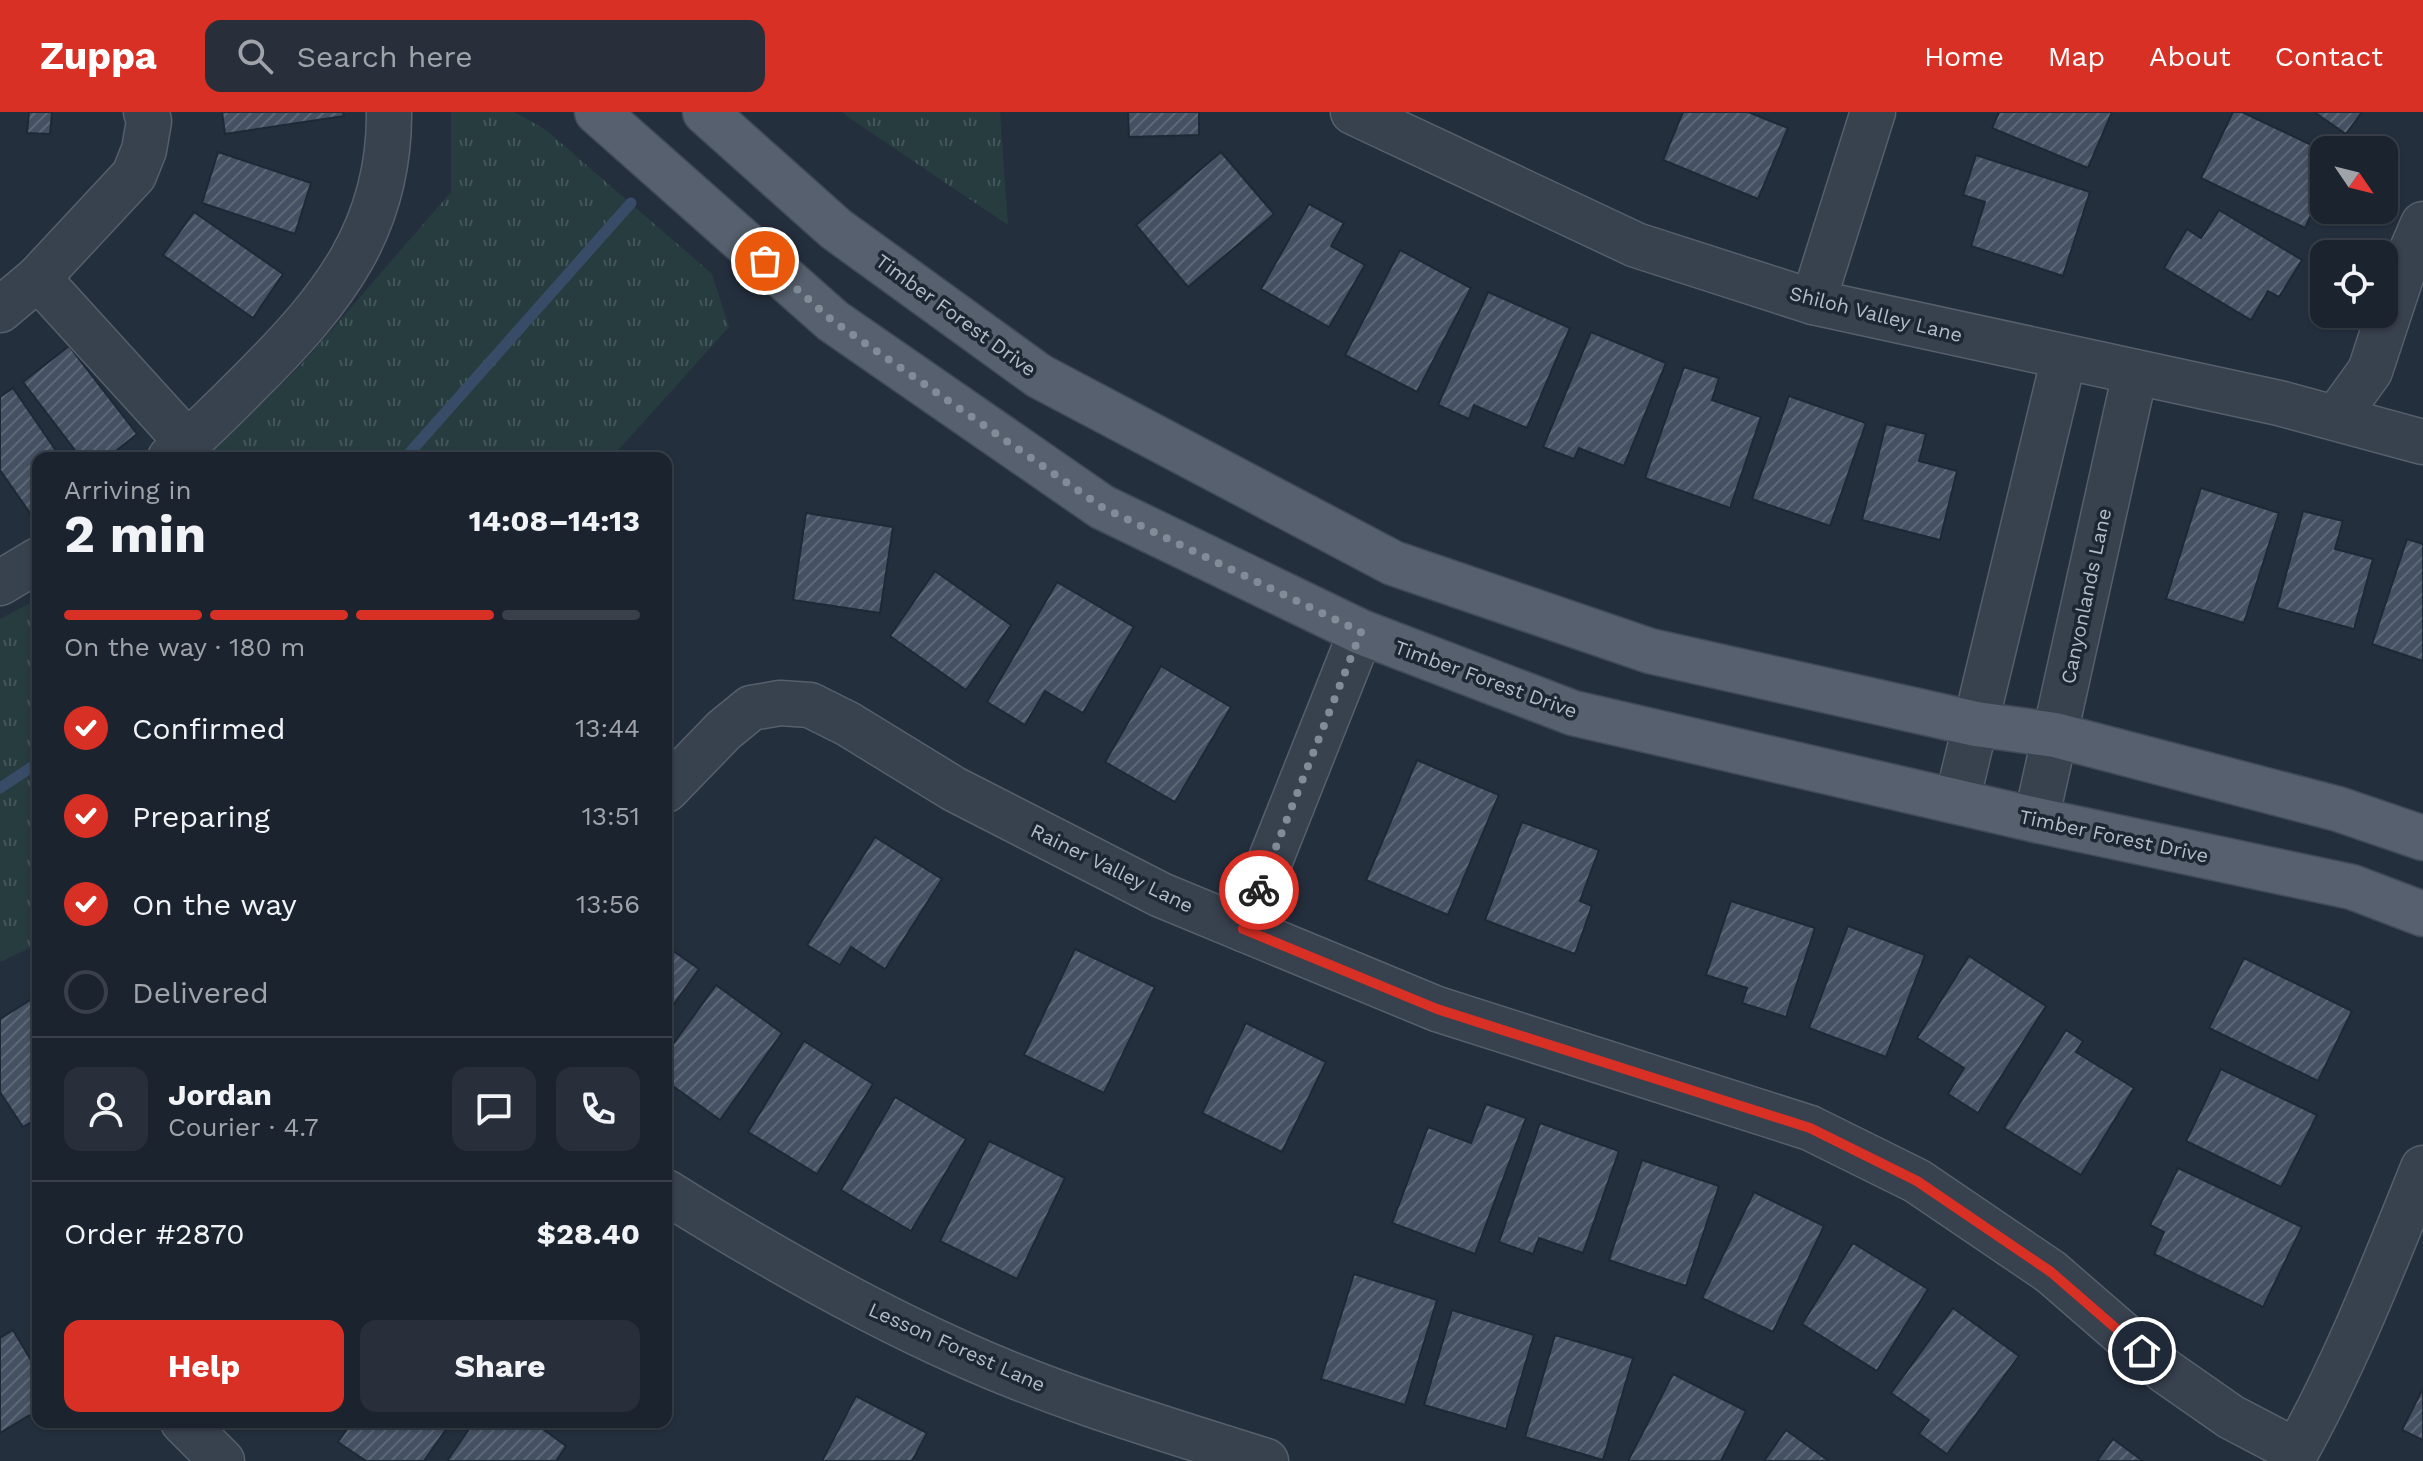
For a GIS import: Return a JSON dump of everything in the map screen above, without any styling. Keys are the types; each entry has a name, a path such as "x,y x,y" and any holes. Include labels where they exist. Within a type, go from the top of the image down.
{"main road":[{"name":"Timber Forest Drive","path":"597,112 833,321 1102,507 1361,632 1573,713 2036,820 2352,887 2423,914"},
{"name":"Timber Forest Drive","path":"705,112 836,229 1039,376 1393,563 1650,651 1976,724 2055,735 2338,809 2423,838"}],"street":[{"path":"148,116 144,150 134,175 16,285 179,450 295,338 338,283 366,235 381,191 389,141 389,112"},
{"name":"Shiloh Valley Lane","path":"1353,112 1636,245 1813,302 2336,418 2423,442"},
{"path":"1813,302 1873,112"},
{"path":"2336,418 2370,371 2399,282 2423,224"},
{"path":"1957,801 2064,357"},
{"name":"Canyonlands Lane","path":"2036,820 2135,373"},
{"path":"0,583 32,564"},
{"path":"1243,929 1361,632"},
{"name":"Rainer Valley Lane","path":"672,784 724,730 751,708 780,703 810,705 836,717 954,789 1161,895 1437,1009 1810,1128 1917,1181 2051,1272 2176,1379 2294,1456"},
{"path":"2294,1456 2365,1307 2423,1168"},
{"name":"Lesson Forest Lane","path":"672,1196 744,1241 841,1295 959,1352 1114,1413 1266,1461"},
{"path":"189,1428 222,1461"}],"green space":[{"path":"451,112 514,112 546,130 712,274 729,327 616,452 212,452 302,364 451,192"},
{"path":"843,112 1000,112 1008,225 848,117"},
{"path":"32,602 32,947 0,962 0,619"}],"building":[{"path":"29,112 52,112 50,134 27,133"},
{"path":"222,112 343,112 344,116 225,134"},
{"path":"1128,112 1199,112 1199,135 1129,137"},
{"path":"1683,112 1748,112 1788,128 1758,199 1663,160"},
{"path":"1999,112 2112,112 2088,168 1992,128"},
{"path":"2233,112 2242,112 2310,144 2310,217 2305,228 2201,178"},
{"path":"2314,112 2362,112 2346,134"},
{"path":"218,152 311,183 295,234 202,203"},
{"path":"1221,152 1274,214 1188,287 1136,225"},
{"path":"1976,155 2090,192 2063,276 1971,246 1985,202 1963,195"},
{"path":"1309,204 1344,223 1331,246 1365,265 1329,327 1261,289"},
{"path":"2219,210 2302,260 2279,297 2268,291 2251,320 2164,268 2187,229 2201,238"},
{"path":"194,212 283,274 253,318 163,255"},
{"path":"1400,250 1471,288 1417,392 1345,355"},
{"path":"1488,292 1570,328 1527,428 1474,405 1469,419 1438,405"},
{"path":"1591,332 1666,363 1624,466 1579,448 1574,459 1543,447"},
{"path":"69,346 137,434 114,452 76,452 23,382"},
{"path":"1684,367 1719,378 1712,400 1761,417 1730,508 1645,478"},
{"path":"13,388 57,452 32,452 32,516 0,470 0,397"},
{"path":"1789,396 1866,423 1830,526 1752,499"},
{"path":"1886,424 1926,434 1919,461 1957,471 1940,540 1862,520"},
{"path":"2201,488 2279,513 2244,623 2166,599"},
{"path":"2303,511 2343,521 2335,549 2373,559 2354,629 2277,608"},
{"path":"806,513 893,527 880,613 793,600"},
{"path":"2407,539 2423,544 2423,661 2372,644"},
{"path":"935,571 1011,625 966,690 890,636"},
{"path":"1057,582 1134,627 1083,713 1045,691 1025,725 987,702"},
{"path":"1161,666 1231,707 1175,802 1105,762"},
{"path":"1417,760 1499,795 1448,915 1366,880"},
{"path":"1522,822 1599,850 1580,901 1592,906 1575,954 1485,920"},
{"path":"875,837 942,879 885,969 851,947 840,965 807,945"},
{"path":"1731,901 1815,928 1786,1017 1742,1003 1747,988 1706,975"},
{"path":"1848,926 1925,955 1886,1057 1809,1028"},
{"path":"1075,949 1155,987 1104,1093 1024,1055"},
{"path":"672,950 699,969 672,1007"},
{"path":"1969,956 2046,1006 1978,1113 1948,1094 1964,1068 1917,1038"},
{"path":"2244,958 2352,1011 2318,1081 2209,1028"},
{"path":"716,985 782,1033 720,1120 672,1085 672,1046"},
{"path":"32,999 32,1122 23,1127 0,1092 0,1019"},
{"path":"1246,1023 1326,1062 1282,1152 1202,1113"},
{"path":"2066,1030 2083,1041 2076,1052 2134,1088 2081,1175 2004,1128"},
{"path":"804,1041 873,1084 817,1174 748,1132"},
{"path":"2221,1069 2317,1115 2281,1187 2186,1141"},
{"path":"895,1097 966,1139 911,1231 841,1190"},
{"path":"1486,1104 1526,1118 1475,1254 1392,1223 1428,1127 1471,1143"},
{"path":"1540,1123 1619,1151 1583,1253 1539,1238 1533,1254 1499,1242"},
{"path":"989,1141 1065,1178 1017,1279 940,1241"},
{"path":"1642,1160 1719,1186 1686,1286 1609,1260"},
{"path":"2178,1168 2302,1227 2263,1307 2154,1254 2164,1232 2150,1225"},
{"path":"1754,1192 1824,1226 1773,1332 1702,1298"},
{"path":"1853,1243 1928,1289 1877,1371 1802,1324"},
{"path":"1354,1274 1437,1300 1405,1405 1321,1379"},
{"path":"1953,1308 2019,1356 1947,1454 1919,1434 1929,1420 1891,1393"},
{"path":"1452,1310 1534,1335 1506,1429 1424,1405"},
{"path":"13,1330 32,1362 32,1414 0,1433 0,1338"},
{"path":"1555,1335 1633,1358 1603,1460 1525,1437"},
{"path":"1673,1374 1746,1411 1721,1461 1628,1461"},
{"path":"2423,1388 2423,1440 2402,1430"},
{"path":"856,1396 927,1433 912,1461 822,1461"},
{"path":"348,1428 447,1428 424,1461 366,1461 338,1442"},
{"path":"470,1428 541,1428 566,1446 556,1461 447,1461"},
{"path":"1786,1430 1829,1461 1764,1461"},
{"path":"2113,1439 2143,1461 2097,1461"}],"waterway":[{"path":"410,452 631,203"},
{"path":"0,788 32,767"}],"way so far":[{"path":"765,261 833,321 1102,507 1361,632 1259,890"}],"route":[{"path":"1259,890 1243,929 1437,1009 1810,1128 1917,1181 2051,1272 2142,1351"}]}
